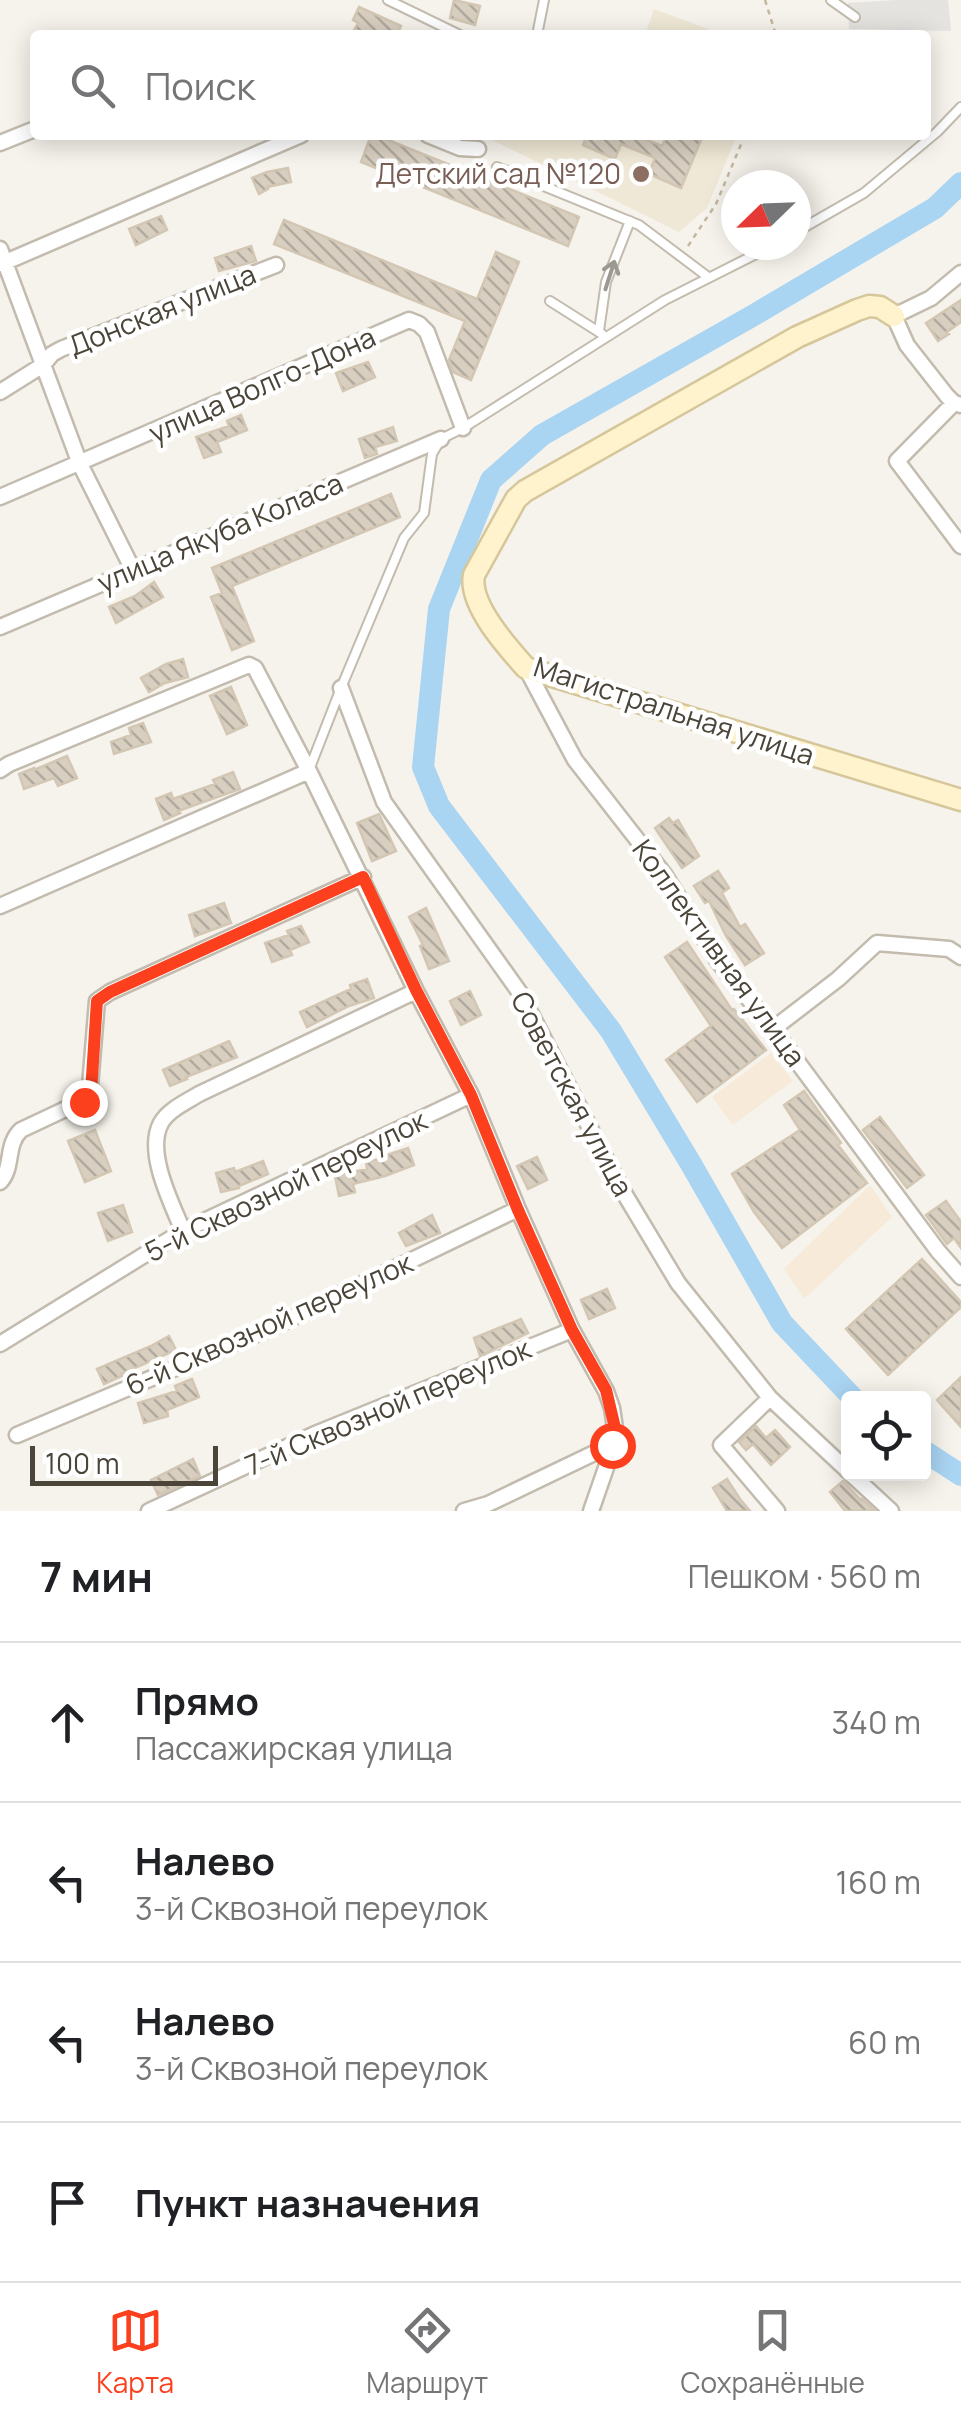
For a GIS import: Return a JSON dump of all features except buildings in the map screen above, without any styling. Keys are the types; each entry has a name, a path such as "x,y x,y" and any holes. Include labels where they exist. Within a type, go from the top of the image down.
{"street":[{"path":"0,143 30,131"},
{"path":"133,570 80,464 2,259 289,140"},
{"path":"440,140 460,148 478,149"},
{"name":"Донская улица","path":"0,392 61,349 276,265"},
{"path":"961,273 931,298 894,316 907,346 958,404 897,461 961,546"},
{"name":"Магистральная улица","path":"894,316 880,306 868,306 797,337 520,494 472,586 500,640 526,668 961,800"},
{"name":"улица Волго-Дона","path":"0,497 409,320 427,332 463,428"},
{"name":"улица Якуба Коласа","path":"0,626 441,439"},
{"path":"0,770 249,666 254,668 471,1095 572,1330 606,1390 615,1428 591,1511"},
{"name":"Коллективная улица","path":"526,668 575,760 664,874 718,962 961,1277"},
{"name":"Советская улица","path":"341,688 384,802 520,993 621,1188 678,1283 770,1398 841,1464"},
{"path":"0,906 309,770"},
{"path":"0,1182 7,1175 15,1135 84,1102 90,1095 97,1001 363,877"},
{"path":"773,1029 877,943 949,949 961,957"},
{"path":"183,1232 158,1161 156,1136 168,1113 199,1094 416,990"},
{"name":"5-й Сквозной переулок","path":"0,1344 183,1232 471,1095"},
{"name":"6-й Сквозной переулок","path":"18,1434 275,1326 518,1210"},
{"name":"7-й Сквозной переулок","path":"149,1511 315,1434 572,1330"},
{"path":"770,1398 722,1445 777,1511"},
{"path":"464,1511 488,1504 612,1445"},
{"name":"Советская улица","path":"860,1481 892,1511"}],"lane":[{"path":"388,0 450,30"},
{"path":"538,30 544,0"},
{"path":"831,0 855,17"},
{"path":"931,136 961,107"},
{"path":"811,224 864,194 927,140"},
{"path":"497,167 639,225 708,277"},
{"path":"602,334 606,282 630,221"},
{"path":"309,770 404,538 424,513 432,454 441,439 602,334 743,260"},
{"path":"550,301 602,334"}],"path":[{"path":"765,0 774,30"},
{"path":"680,255 716,204 743,140"}],"shaded area":[{"path":"948,0 951,31 849,29 848,3"},
{"path":"654,9 711,30 647,30"},
{"name":"Детский сад №120","path":"492,140 735,140 707,208 679,232"},
{"path":"771,1053 793,1081 733,1125 712,1097"},
{"path":"870,1185 892,1217 804,1299 784,1269"}],"waterway":[{"path":"846,1391 782,1323 611,1031 439,806 423,767 439,609 491,480 542,435 935,208 961,183"},
{"path":"931,1456 961,1475"}],"place":[{"name":"Детский сад №120","path":"641,174"}],"route":[{"path":"84,1102 91,1092 97,1001 363,877 471,1095 572,1330 606,1390 615,1428 612,1445"}]}
